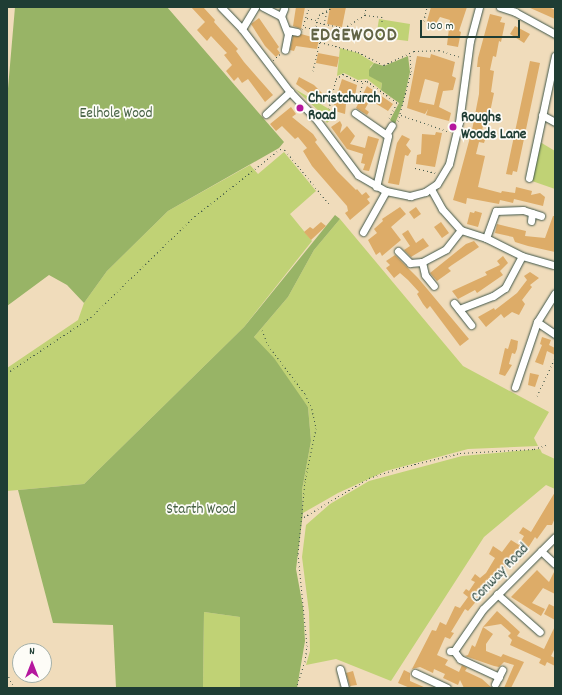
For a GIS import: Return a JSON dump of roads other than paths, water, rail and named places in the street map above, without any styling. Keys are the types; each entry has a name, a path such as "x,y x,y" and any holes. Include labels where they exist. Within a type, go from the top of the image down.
{"street":[{"path":"221,7 242,29 290,92 316,120 348,164 376,187 386,191 410,196 431,189 446,171 457,134 468,60 479,7"},
{"path":"242,29 255,7"},
{"path":"263,7 283,13 286,28 285,50"},
{"path":"500,7 515,12 555,34"},
{"path":"286,28 297,32"},
{"path":"529,178 555,56"},
{"path":"266,114 290,92"},
{"path":"354,113 387,134"},
{"path":"542,116 555,122"},
{"path":"376,187 388,138 387,134 392,125"},
{"path":"431,189 442,209 461,230 486,238 522,256 553,266"},
{"path":"363,232 386,191"},
{"path":"486,238 496,211 523,210 541,216"},
{"path":"531,221 532,213"},
{"path":"398,251 413,264 422,262 446,250 461,230"},
{"path":"459,309 493,296 505,288 522,256"},
{"path":"422,262 425,272 434,286"},
{"path":"515,387 537,322 555,293"},
{"path":"454,303 471,325"},
{"path":"537,322 555,334"},
{"name":"Conway Road","path":"499,677 460,659 452,651 483,609 555,537"},
{"path":"541,551 555,564"},
{"path":"498,594 540,632"},
{"path":"340,669 344,688"},
{"path":"415,673 447,688"}],"place":[{"name":"Christchurch Road","path":"300,108"},
{"name":"Roughs Woods Lane","path":"453,127"}],"district":[{"name":"EDGEWOOD","path":"354,37"}],"park label":[{"name":"Eelhole Wood","path":"116,115"},
{"name":"Starth Wood","path":"201,511"}]}
